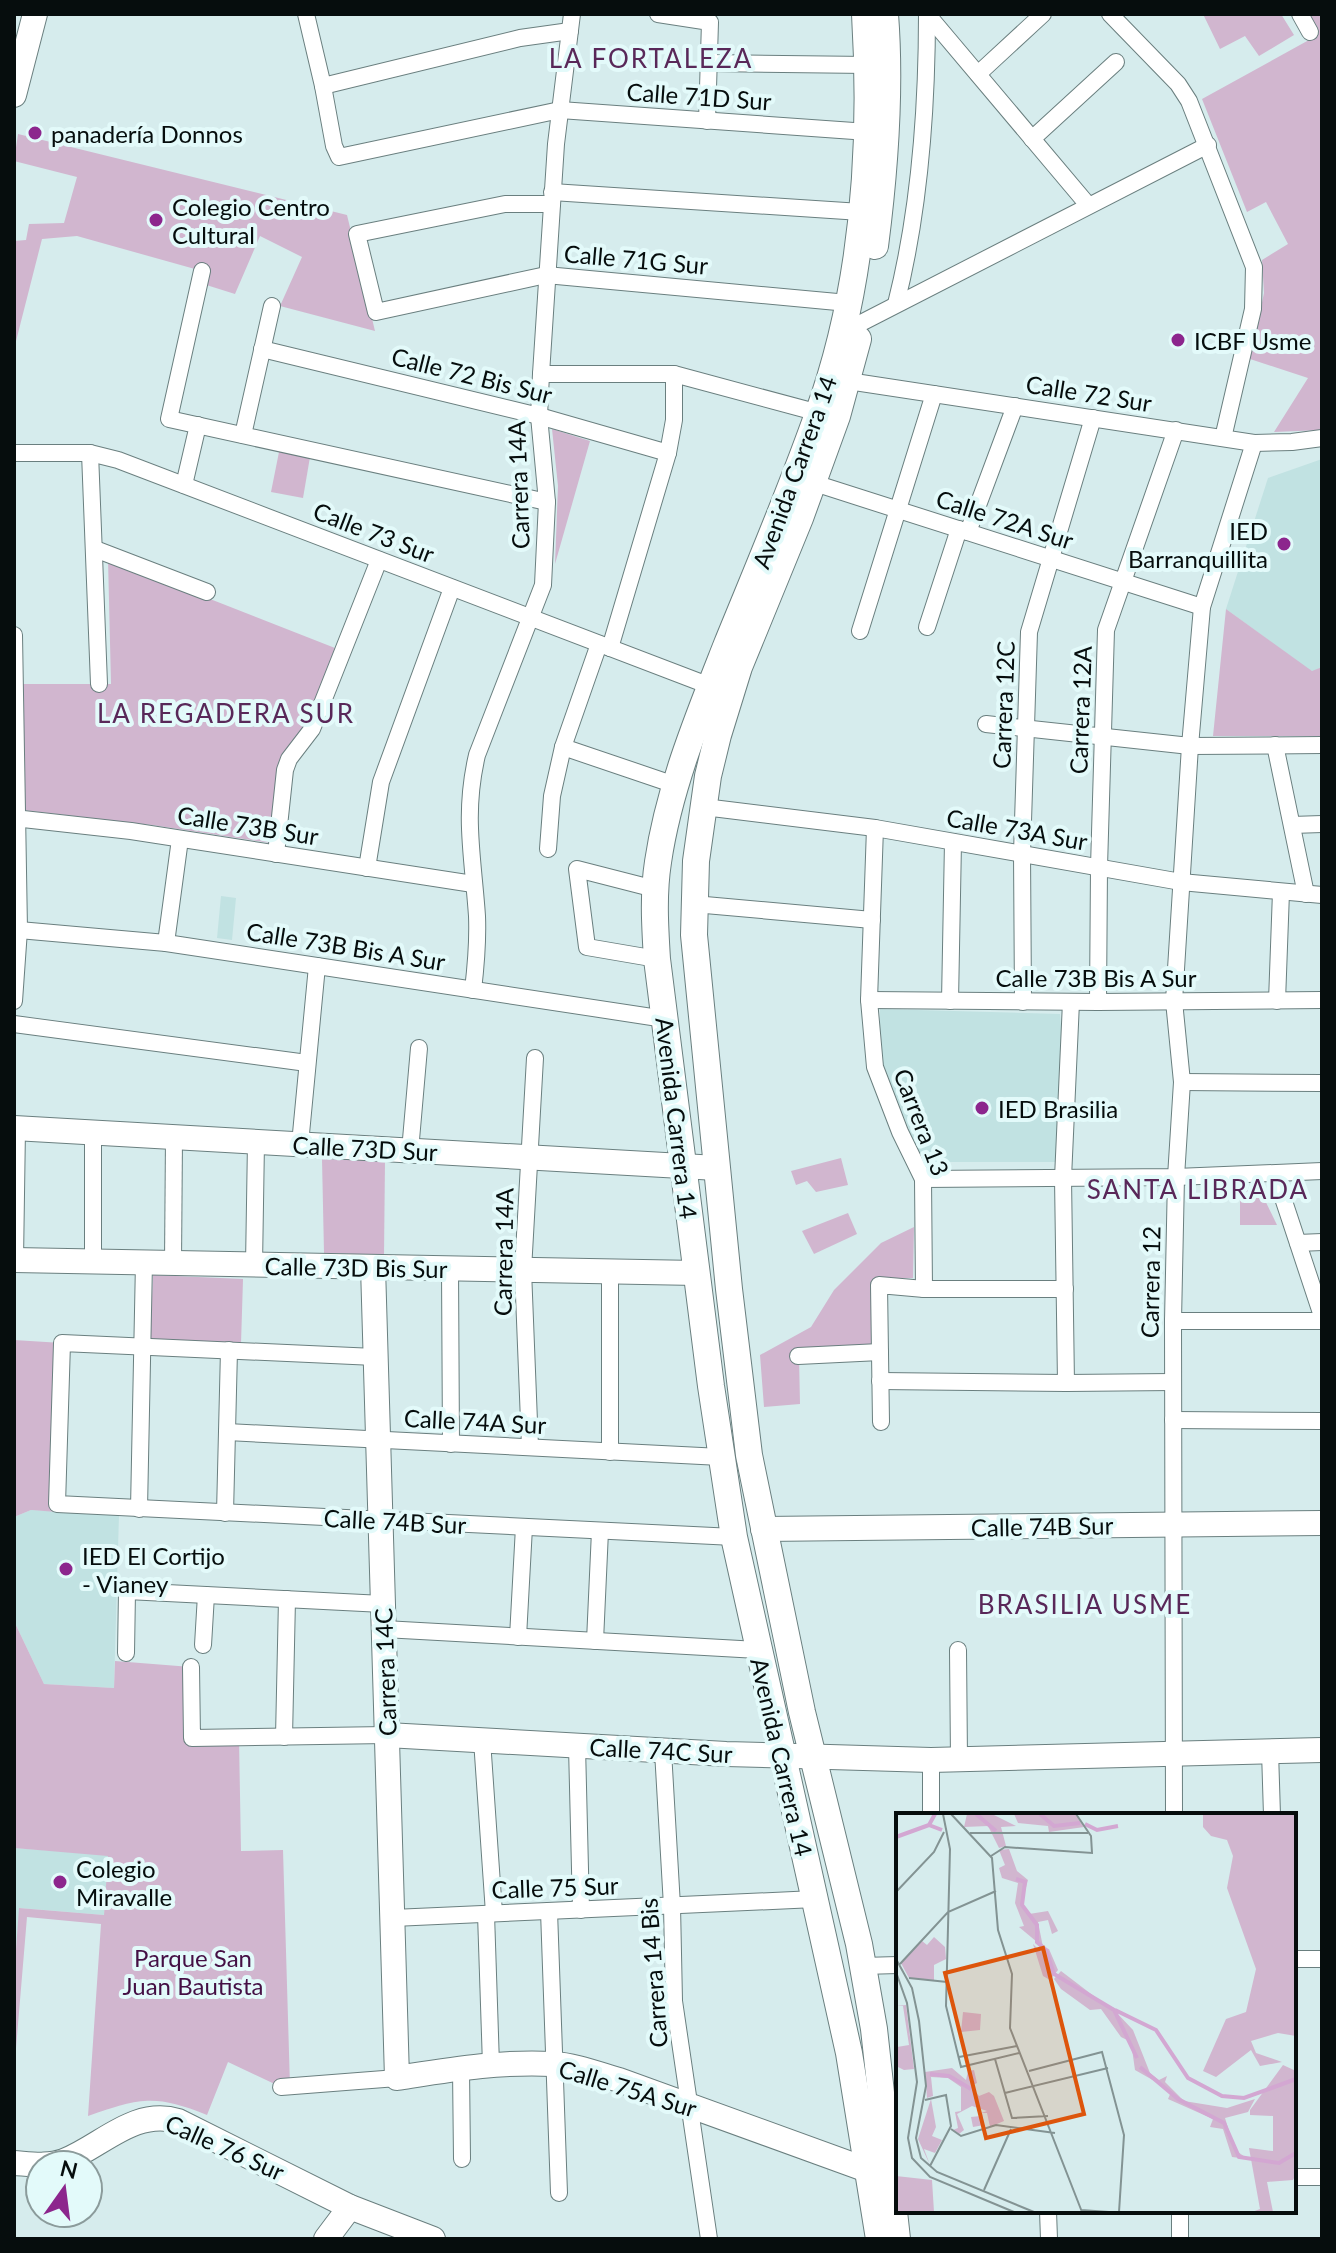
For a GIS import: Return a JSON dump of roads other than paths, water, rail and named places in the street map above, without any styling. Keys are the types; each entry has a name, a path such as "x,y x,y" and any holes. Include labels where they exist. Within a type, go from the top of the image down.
{"main road":[{"name":"Avenida Carrera 14","path":"865,14 868,132 848,381 710,686 675,785 662,839 655,889 657,959 734,1537 849,2053 886,2177 879,2239"},
{"name":"Avenida Carrera 14","path":"885,14 885,163 873,260 819,413 803,479 729,696 708,776 696,861 694,904 696,964 743,1408 763,1529 863,1966 874,2029 886,2177 897,2239"}],"street":[{"path":"14,95 35,14"},
{"path":"306,14 323,86 520,38 571,22"},
{"path":"658,14 710,22 707,121"},
{"path":"896,304 907,263 921,163 927,14"},
{"path":"927,14 1088,205"},
{"path":"978,74 1043,14"},
{"path":"1110,14 1178,84 1189,101 1254,267 1253,309 1223,438"},
{"path":"1300,14 1310,32"},
{"name":"Carrera 14A","path":"473,990 477,948 468,813 472,778 477,755 543,585 547,502 539,416 541,374 552,198 571,22"},
{"path":"1032,139 1116,62"},
{"path":"710,63 868,65"},
{"name":"Calle 71D Sur","path":"323,86 334,146 339,157 560,110 868,132"},
{"path":"854,313 896,304 1208,145"},
{"path":"552,198 861,212"},
{"name":"Calle 71G Sur","path":"552,198 505,204 357,234 376,312 546,275 854,313"},
{"path":"202,271 169,419 547,502"},
{"path":"243,435 272,306"},
{"name":"Calle 72 Bis Sur","path":"262,349 539,416 668,453"},
{"path":"541,374 674,374 819,413"},
{"path":"548,849 552,796 563,747 605,646 668,453 674,420 674,374"},
{"name":"Calle 72 Sur","path":"848,381 1254,443 1322,438"},
{"path":"860,631 934,394"},
{"path":"927,627 1015,406"},
{"name":"Carrera 12C","path":"1023,1002 1022,853 1029,632 1093,418"},
{"path":"184,485 198,425"},
{"name":"Carrera 12A","path":"1098,1002 1106,630 1176,430"},
{"name":"Carrera 12","path":"1174,1813 1173,1321 1176,1177 1182,1082 1174,1001 1202,607 1254,443"},
{"name":"Calle 73 Sur","path":"14,453 90,453 118,460 710,686"},
{"path":"90,453 99,684"},
{"name":"Calle 72A Sur","path":"803,479 1202,607"},
{"path":"95,549 207,592"},
{"path":"276,854 285,770 289,759 312,729 379,560"},
{"path":"367,868 381,782 452,588"},
{"path":"14,635 19,930 14,1001"},
{"path":"986,724 1190,746 1322,745"},
{"path":"1275,745 1292,825 1314,894"},
{"path":"563,747 675,785"},
{"name":"Calle 73A Sur","path":"704,807 875,828 1181,882 1314,894"},
{"name":"Calle 73B Sur","path":"16,818 180,839 473,884"},
{"path":"1292,825 1322,824"},
{"name":"Carrera 13","path":"875,828 869,1000 875,1067 900,1132 923,1179 924,1289"},
{"path":"166,943 180,839"},
{"path":"950,1001 953,842"},
{"path":"655,889 577,869 587,947 657,959"},
{"path":"1277,1001 1281,892"},
{"path":"694,904 872,920"},
{"name":"Calle 73B Bis A Sur","path":"19,930 166,943 665,1019"},
{"path":"300,1144 317,966"},
{"name":"Calle 73B Bis A Sur","path":"869,1000 1322,1000"},
{"path":"1066,1383 1063,1178 1071,1002"},
{"path":"14,1024 307,1063"},
{"path":"410,1151 419,1048"},
{"name":"Carrera 14A","path":"530,1447 523,1270 535,1058"},
{"path":"1182,1082 1322,1083"},
{"path":"15,1128 15,1260"},
{"name":"Calle 73D Sur","path":"15,1128 717,1168"},
{"path":"93,1133 93,1261"},
{"path":"173,1263 174,1137"},
{"path":"254,1265 256,1142"},
{"path":"923,1179 1176,1177 1322,1171"},
{"path":"1173,1321 1322,1319 1275,1174"},
{"path":"1298,1243 1322,1242"},
{"name":"Calle 73D Bis Sur","path":"15,1260 697,1273"},
{"path":"139,1509 144,1262"},
{"name":"Carrera 14C","path":"373,1267 397,2078"},
{"path":"450,1269 451,1444"},
{"path":"610,1272 610,1452"},
{"path":"881,1422 879,1285 924,1289 1065,1289"},
{"name":"Calle 74B Sur","path":"142,1346 62,1343 57,1504 734,1537"},
{"path":"142,1346 375,1357"},
{"path":"225,1513 229,1350"},
{"path":"798,1356 880,1352"},
{"path":"880,1381 1173,1382"},
{"path":"1173,1420 1322,1421"},
{"name":"Calle 74A Sur","path":"227,1432 721,1457"},
{"name":"Calle 74B Sur","path":"763,1529 1322,1523"},
{"path":"518,1637 524,1527"},
{"path":"595,1641 600,1531"},
{"path":"126,1653 127,1591 383,1604"},
{"path":"203,1645 206,1595"},
{"path":"284,1737 287,1599"},
{"path":"384,1629 758,1650"},
{"path":"958,1650 959,1760"},
{"name":"Calle 74C Sur","path":"191,1667 192,1738 387,1735 663,1751 931,1760 1322,1750"},
{"path":"482,1740 490,1914 491,2065"},
{"path":"577,1746 581,1910"},
{"name":"Carrera 14 Bis","path":"663,1751 674,2001 709,2239"},
{"path":"1270,1751 1272,1813"},
{"path":"931,1760 931,1813"},
{"name":"Calle 75 Sur","path":"393,1918 815,1899"},
{"path":"549,1911 559,2193"},
{"path":"1296,1959 1322,1959"},
{"path":"863,1966 896,1965"},
{"name":"Calle 75A Sur","path":"281,2087 397,2078 491,2065 554,2064 619,2080 886,2177"},
{"path":"461,2069 462,2159"},
{"name":"Calle 76 Sur","path":"14,2163 48,2165 62,2162 133,2123 164,2117 178,2121 350,2207 433,2239"},
{"path":"1296,2177 1322,2177"},
{"path":"326,2239 350,2207"},
{"path":"1048,2213 1049,2239"},
{"path":"1180,2213 1180,2239"}],"place":[{"name":"panadería Donnos","path":"35,133"},
{"name":"Colegio Centro Cultural","path":"156,220"},
{"name":"ICBF Usme","path":"1178,340"},
{"name":"IED Barranquillita","path":"1284,544"},
{"name":"IED Brasilia","path":"982,1108"},
{"name":"IED El Cortijo - Vianey","path":"66,1569"},
{"name":"Colegio Miravalle","path":"60,1882"}],"district":[{"name":"LA FORTALEZA","path":"651,58"},
{"name":"LA REGADERA SUR","path":"226,713"},
{"name":"SANTA LIBRADA","path":"1198,1189"},
{"name":"BRASILIA USME","path":"1085,1604"}],"park label":[{"name":"Parque San Juan Bautista","path":"193,1971"}]}
